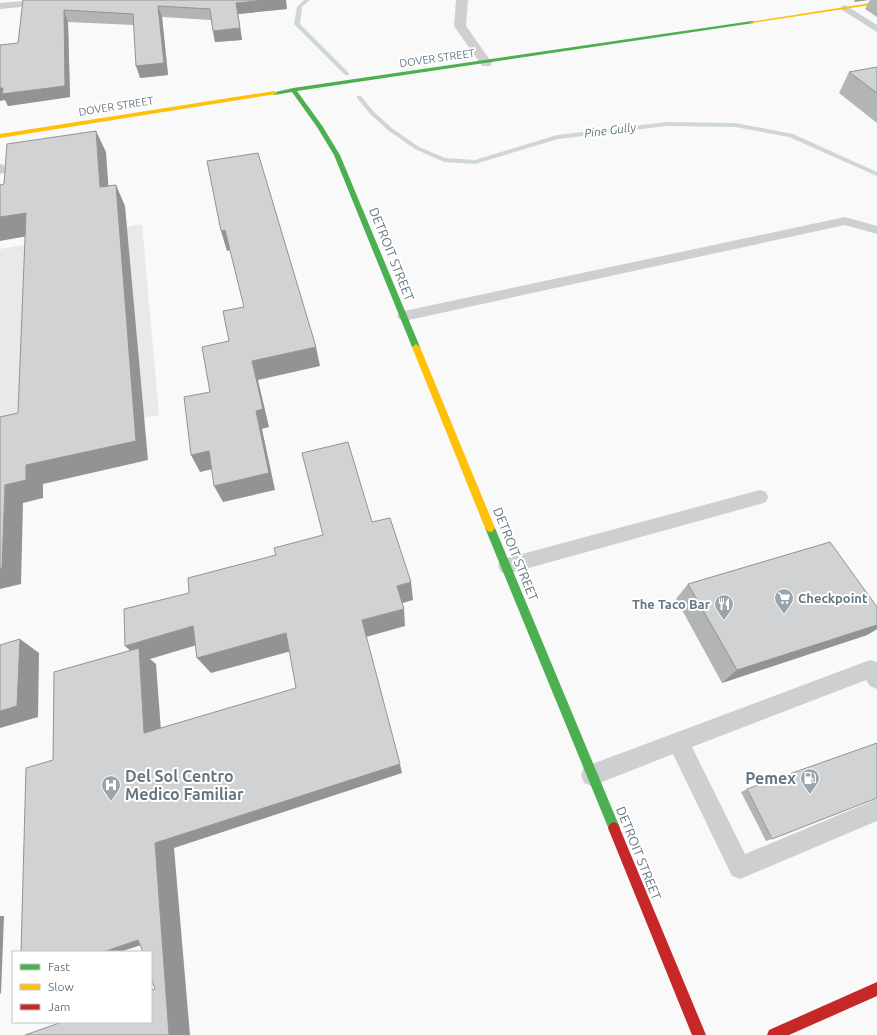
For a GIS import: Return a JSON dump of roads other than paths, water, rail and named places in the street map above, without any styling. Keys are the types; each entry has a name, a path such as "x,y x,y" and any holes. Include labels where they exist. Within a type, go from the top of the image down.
{"street":[{"path":"462,0 460,26 486,63"},
{"name":"DOVER STREET","path":"0,136 293,90 486,63 877,3"},
{"name":"DETROIT STREET","path":"293,90 320,127 337,155 699,1035"},
{"path":"774,1035 877,989"}],"lane":[{"path":"0,6 62,0"},
{"path":"845,8 877,29"},
{"path":"404,316 845,221 877,230"},
{"path":"507,566 760,497"},
{"path":"592,775 870,668 877,680"},
{"path":"678,742 740,868 877,810"}],"waterway":[{"name":"Pine Gully","path":"307,0 300,7 297,24 347,74"},
{"name":"Pine Gully","path":"359,97 372,113 391,130 417,148 444,160 475,162 557,137 667,124 735,125 791,135 877,174"}],"place":[{"name":"Checkpoint","path":"784,615"},
{"name":"The Taco Bar","path":"724,621"},
{"name":"Pemex","path":"810,795"},
{"name":"Del Sol Centro Medico Familiar","path":"111,802"}]}
